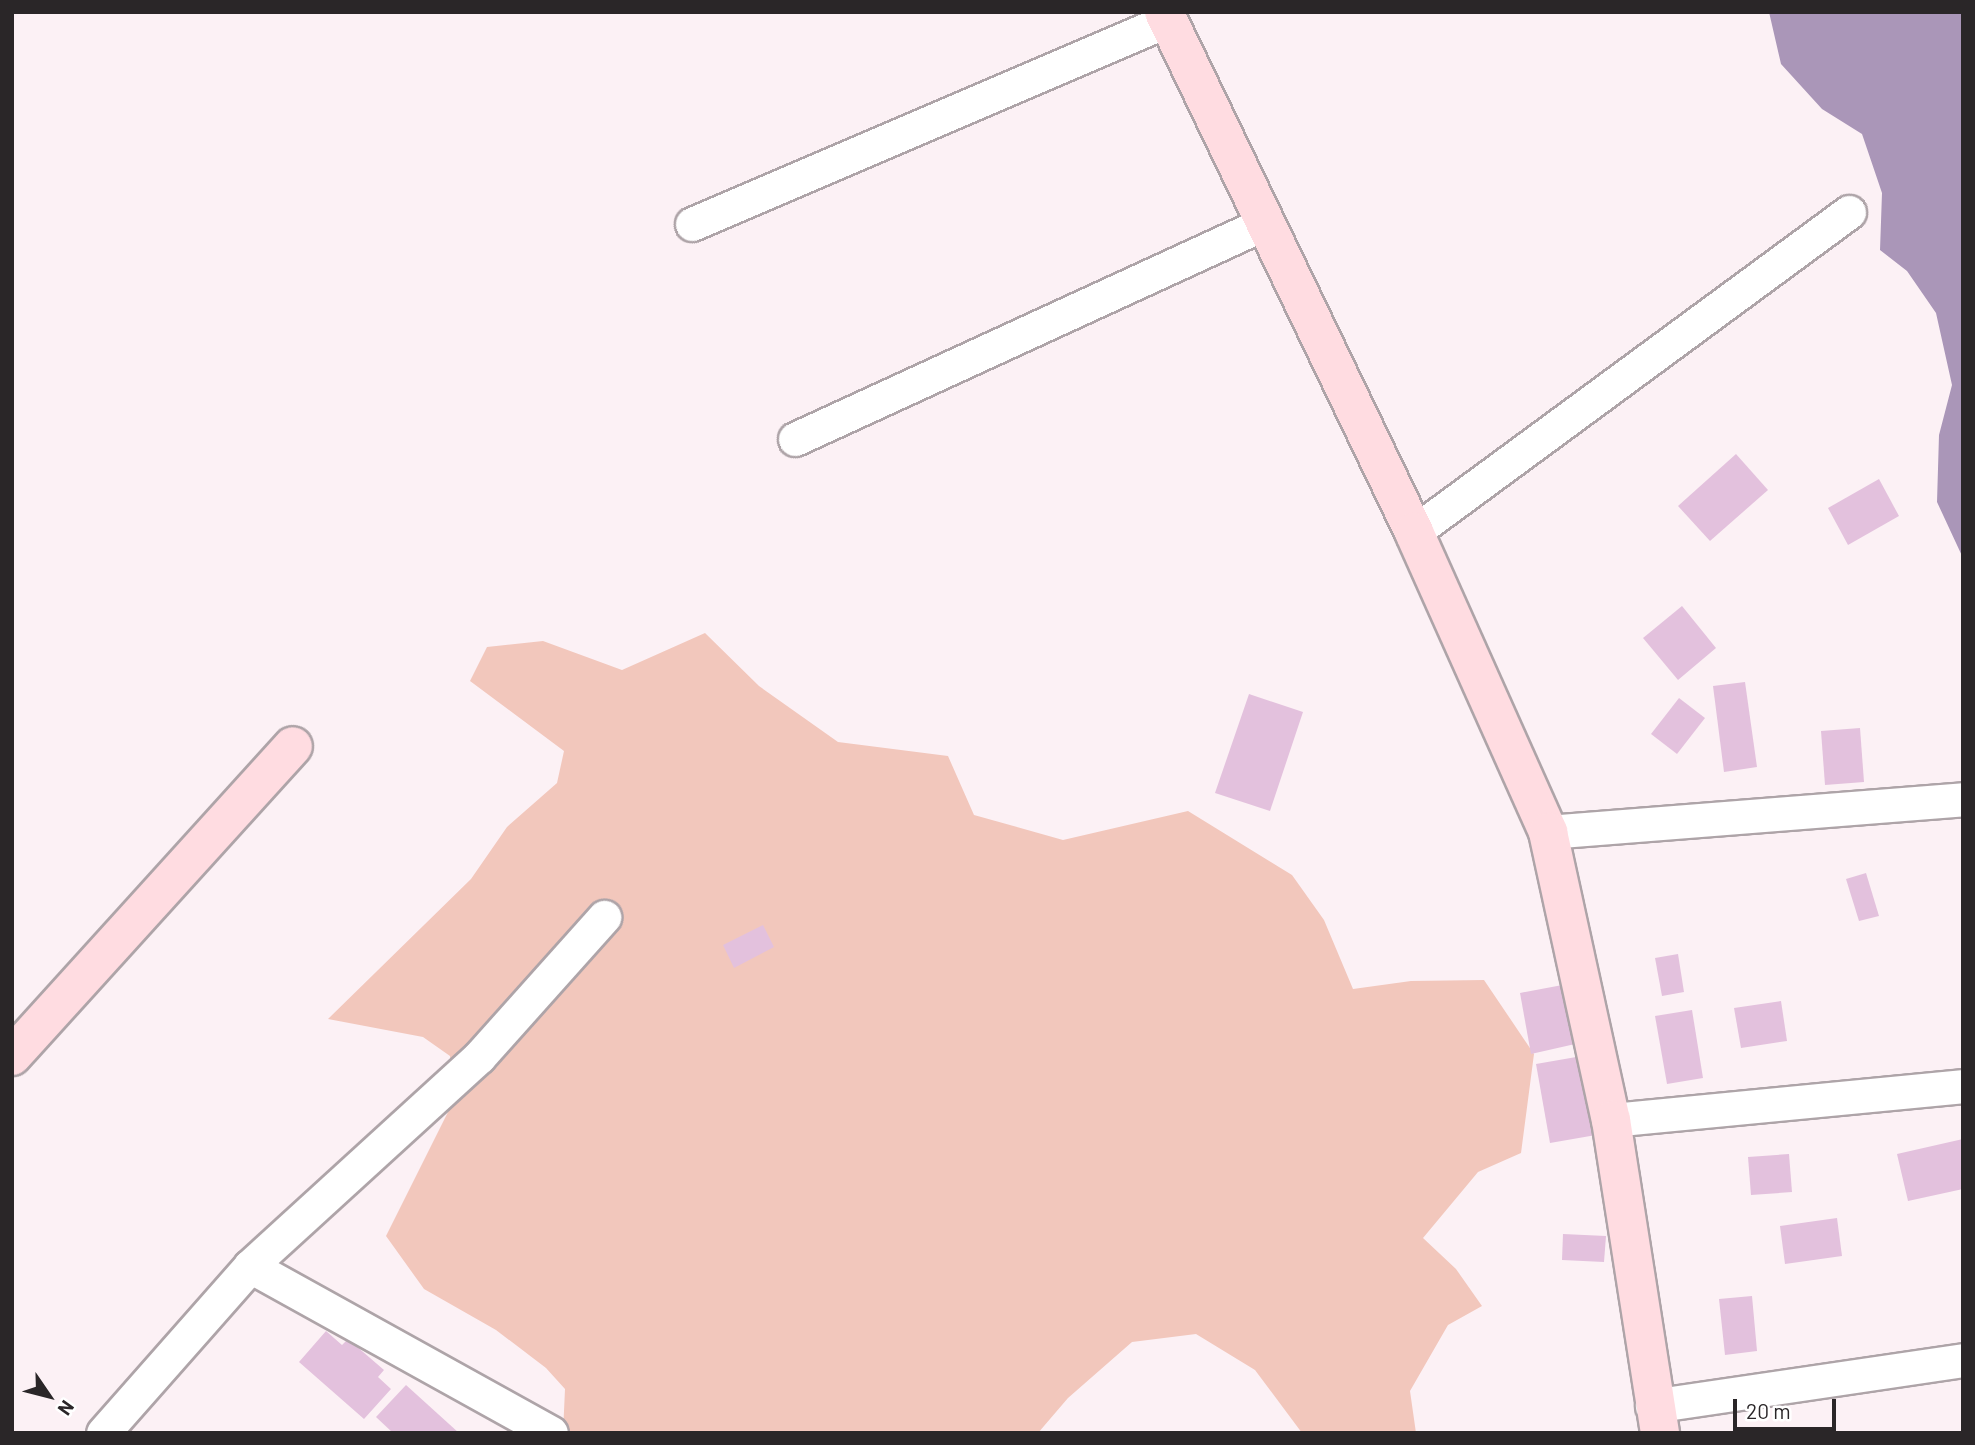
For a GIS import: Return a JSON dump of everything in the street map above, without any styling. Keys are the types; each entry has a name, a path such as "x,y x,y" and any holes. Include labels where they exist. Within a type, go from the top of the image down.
{"street":[{"path":"692,224 1166,16 1414,532 1548,832 1611,1120 1656,1419 1963,1360"},
{"path":"1414,532 1849,212"},
{"path":"795,439 1265,223"},
{"path":"12,1056 293,746"},
{"path":"1548,832 1963,799"},
{"path":"103,1433 250,1266 479,1057 604,917"},
{"path":"1611,1120 1963,1086"},
{"path":"250,1266 551,1433"}],"shaded area":[{"path":"1769,12 1963,12 1963,558 1937,502 1939,435 1952,385 1936,313 1907,271 1880,250 1882,193 1862,134 1822,109 1781,64"},
{"path":"705,633 759,686 838,742 948,756 974,815 1063,840 1188,811 1292,875 1324,920 1353,989 1411,981 1484,980 1534,1054 1521,1153 1478,1172 1423,1238 1456,1269 1482,1306 1448,1325 1410,1391 1416,1433 1302,1433 1255,1370 1196,1334 1132,1342 1068,1398 1038,1433 563,1433 565,1389 546,1368 496,1330 424,1289 386,1236 453,1102 450,1056 423,1037 328,1019 471,879 507,827 557,783 564,751 470,681 487,647 543,641 622,670"}],"building":[{"path":"1736,454 1768,490 1710,541 1678,506"},
{"path":"1879,479 1899,516 1848,545 1828,508"},
{"path":"1682,606 1716,648 1678,680 1643,638"},
{"path":"1745,682 1757,767 1724,772 1713,686"},
{"path":"1249,694 1303,712 1270,811 1215,793"},
{"path":"1679,698 1705,718 1677,754 1651,734"},
{"path":"1860,728 1864,782 1825,785 1821,731"},
{"path":"1866,873 1879,916 1859,921 1846,879"},
{"path":"763,925 774,947 734,968 723,945"},
{"path":"1678,954 1684,992 1662,996 1655,958"},
{"path":"1573,983 1584,1042 1531,1054 1520,993"},
{"path":"1781,1001 1787,1041 1741,1048 1734,1008"},
{"path":"1692,1010 1703,1078 1667,1084 1655,1016"},
{"path":"1582,1056 1596,1135 1550,1143 1536,1064"},
{"path":"1963,1139 1963,1189 1908,1201 1897,1154"},
{"path":"1789,1154 1792,1192 1751,1195 1748,1157"},
{"path":"1837,1218 1842,1256 1785,1264 1780,1226"},
{"path":"1563,1234 1606,1236 1604,1262 1562,1260"},
{"path":"1752,1296 1757,1351 1725,1355 1719,1299"},
{"path":"326,1331 342,1345 348,1339 384,1370 378,1377 391,1389 364,1419 299,1362"},
{"path":"406,1385 459,1433 393,1433 376,1417"}]}
